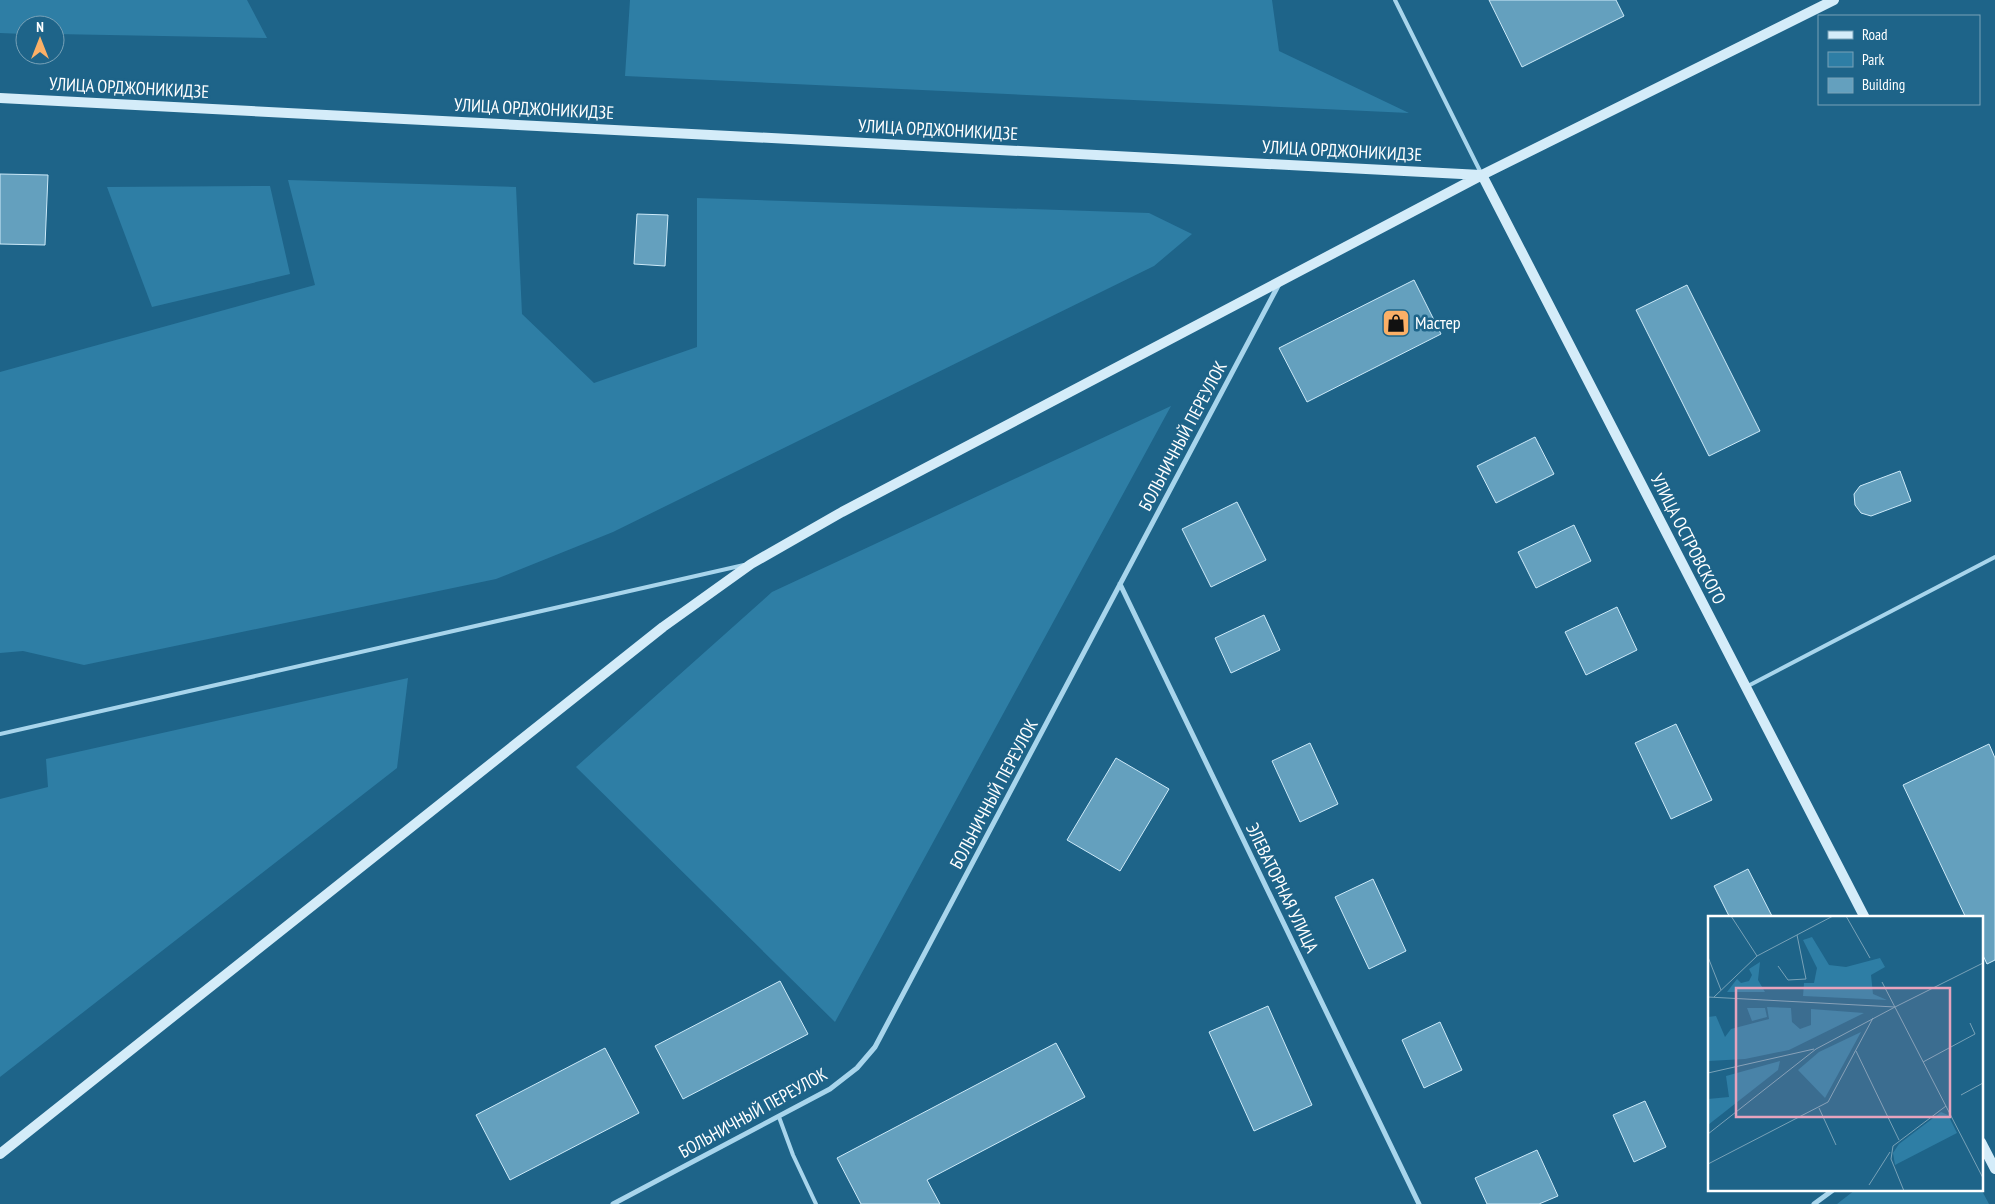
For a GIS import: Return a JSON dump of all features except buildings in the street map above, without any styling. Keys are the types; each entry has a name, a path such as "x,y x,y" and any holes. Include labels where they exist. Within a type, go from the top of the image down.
{"street":[{"name":"УЛИЦА ОРДЖОНИКИДЗЕ","path":"0,98 1482,175 1834,0"},
{"path":"0,1154 655,633 751,564 842,512 1482,175"},
{"name":"УЛИЦА ОСТРОВСКОГО","path":"1482,175 1864,916"},
{"name":"БОЛЬНИЧНЫЙ ПЕРЕУЛОК","path":"613,1204 830,1089 857,1068 875,1047 1281,281"},
{"name":"ЭЛЕВАТОРНАЯ УЛИЦА","path":"1120,584 1419,1204"},
{"path":"1982,1144 1995,1169"},
{"path":"1814,1204 1830,1192"}],"lane":[{"path":"1395,0 1482,175"},
{"path":"1746,687 1995,557"},
{"path":"0,734 751,564"},
{"path":"780,1117 793,1155 816,1204"}],"green space":[{"path":"0,0 247,0 267,38 65,34 65,15 15,15 15,34 0,33"},
{"path":"630,0 1272,0 1279,51 1409,113 625,76"},
{"path":"288,180 516,187 522,314 594,383 697,347 697,198 1149,213 1192,234 1154,266 613,532 496,579 84,665 23,651 0,653 0,372 315,285"},
{"path":"270,186 290,274 152,307 107,187"},
{"path":"1171,406 835,1022 576,767 772,592"},
{"path":"408,678 397,768 0,1077 0,799 48,787 46,759"},
{"path":"1982,1191 1989,1204 1837,1204 1852,1192"}],"place":[{"name":"Мастер","path":"1396,323"}]}
